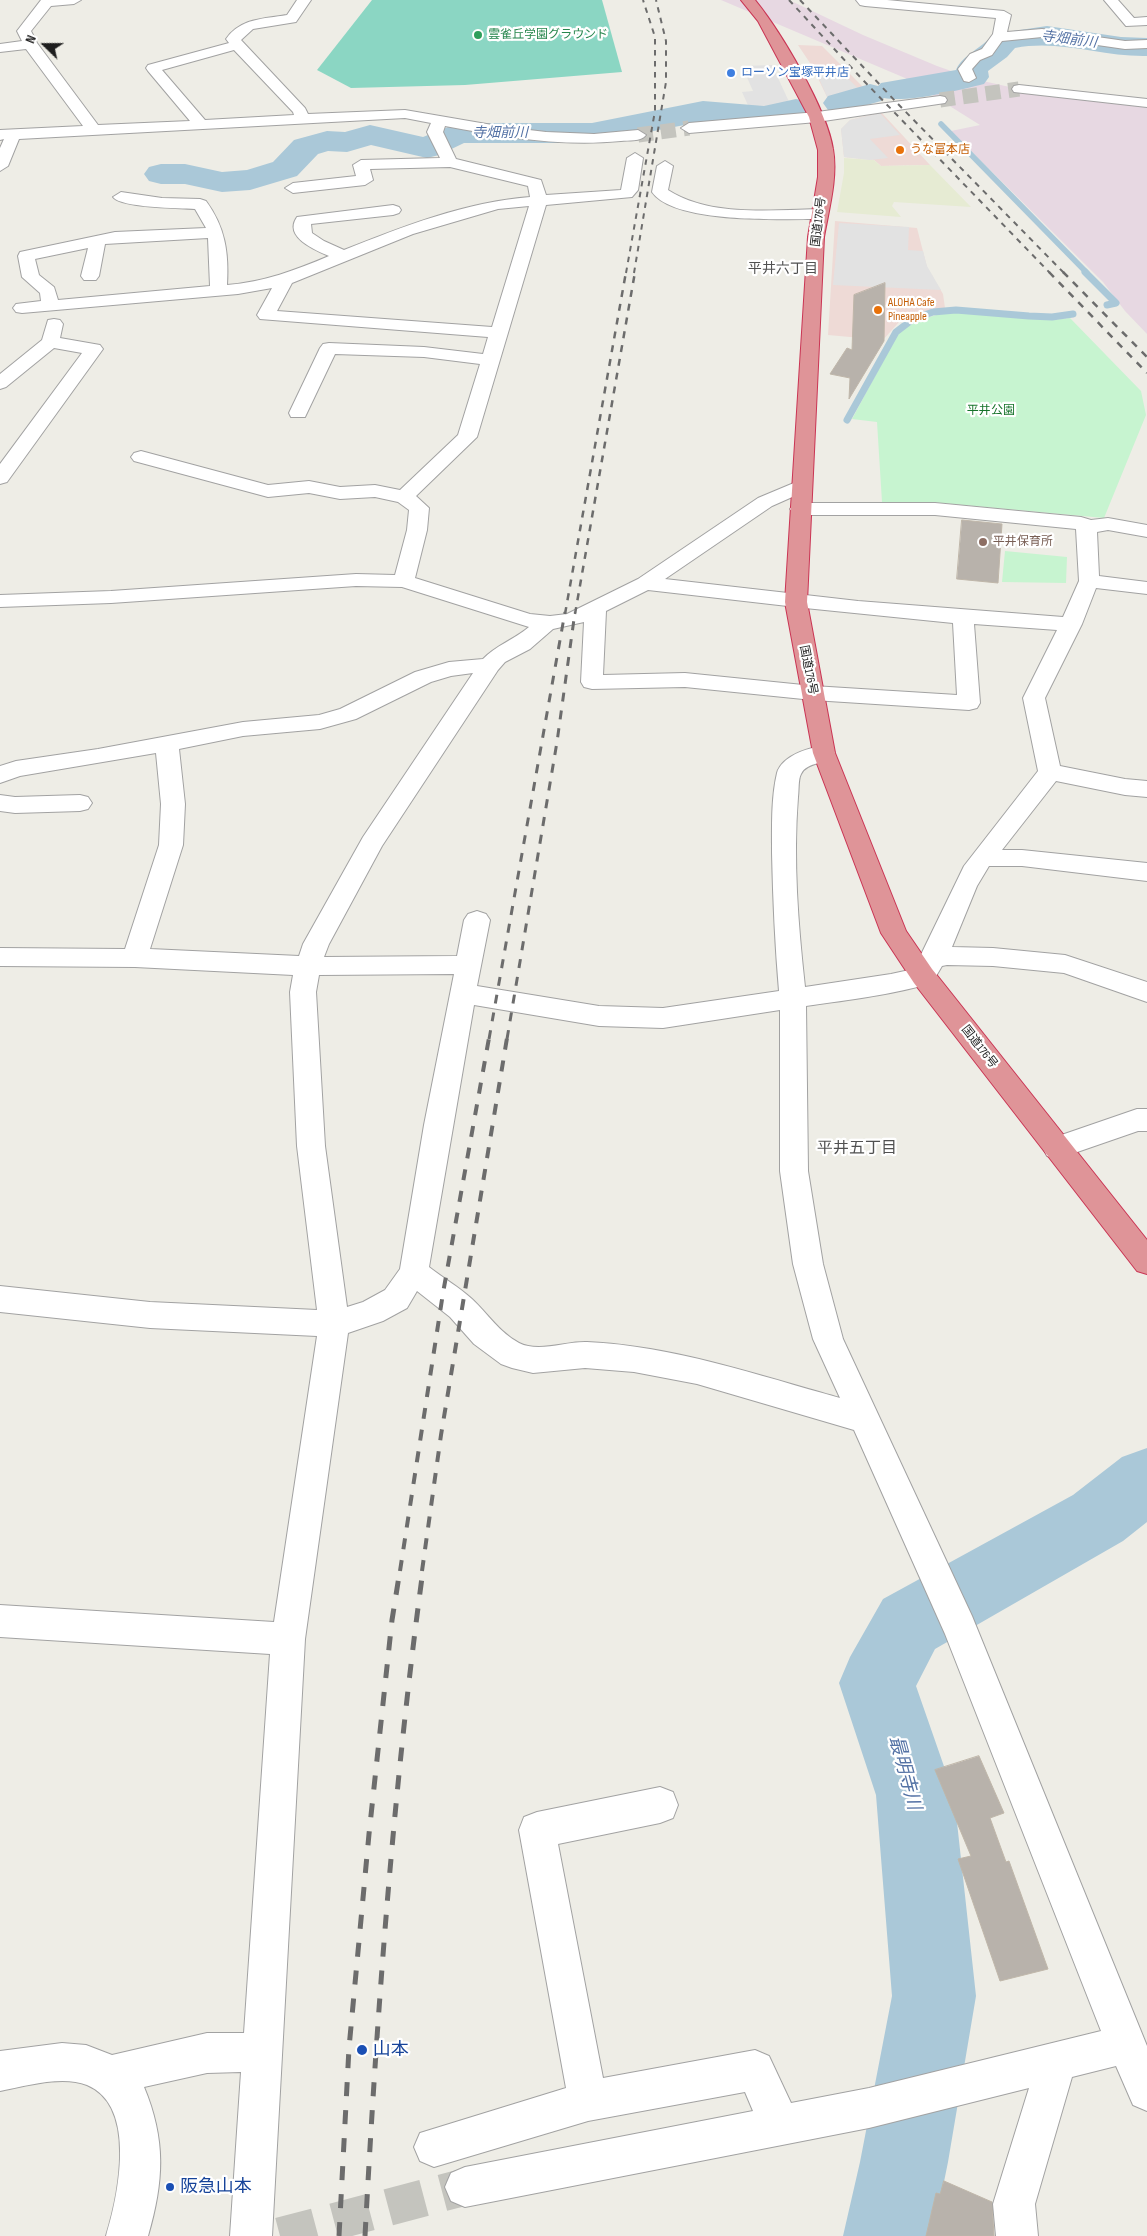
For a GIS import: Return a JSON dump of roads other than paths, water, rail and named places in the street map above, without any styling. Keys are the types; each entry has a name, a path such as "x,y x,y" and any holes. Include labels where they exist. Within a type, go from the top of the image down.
{"highway":[{"name":"国道176号","path":"748,0 764,20 817,117 826,150 826,177 819,214 801,486 796,602 824,753 894,933 929,967 1057,1148 1147,1262"}],"street":[{"path":"74,0 47,1 24,31 30,44 94,130"},
{"path":"302,119 300,111 233,39 249,25 291,19 304,0"},
{"path":"863,0 865,2 1004,15"},
{"path":"969,78 965,69 975,57 987,52 998,37 1004,15 1005,0"},
{"path":"1111,0 1131,23 1147,21"},
{"path":"998,37 1042,33 1124,45 1147,44"},
{"path":"0,48 30,44"},
{"path":"201,124 154,68 237,44"},
{"path":"1019,89 1147,103"},
{"path":"689,128 817,117 940,100"},
{"path":"0,166 7,135 302,119 405,114 504,132 546,137 594,139 638,135"},
{"path":"440,121 435,132 450,162"},
{"path":"22,308 218,291 285,280 407,231 498,204 626,194 630,190 635,158"},
{"path":"293,188 365,180 361,165 450,162 535,184 539,201 467,437 404,497"},
{"path":"664,166 660,192 666,198 687,207 769,214 819,214"},
{"path":"121,198 162,203 192,196 207,212 220,249 218,291"},
{"path":"343,256 318,245 304,235 303,220 393,210"},
{"path":"0,383 50,342 54,305 48,291 31,277 26,256 115,237 215,233"},
{"path":"90,276 98,240"},
{"path":"285,280 266,315 499,333"},
{"path":"0,478 94,350 50,342"},
{"path":"298,413 329,348 424,352 491,360"},
{"path":"141,457 268,491 309,487 340,493 375,491 404,497 419,508 417,530 404,581"},
{"path":"0,600 111,597 356,580 404,581 546,624 574,619 596,606 646,583 765,502 801,486"},
{"path":"800,509 935,509 1081,523 1087,527 1108,524 1147,531"},
{"path":"1050,772 1034,698 1071,624 1089,581 1087,527"},
{"path":"1089,581 1147,588"},
{"path":"646,583 796,602 962,618 1071,624"},
{"path":"596,606 592,682 685,680 813,693 969,703 962,618"},
{"path":"251,2236 288,1639 334,1324 311,1146 303,992 308,966 316,944 372,843 490,665 497,657 522,644 546,624"},
{"path":"0,775 16,769 167,744 243,729 320,722 348,714 423,677 449,669 490,665"},
{"path":"135,958 171,844 173,804 167,744"},
{"path":"824,753 799,762 789,772 784,833 786,929 793,998 794,1171 808,1264 828,1338 863,1419 960,1628 1126,2044 1147,2091"},
{"path":"1050,772 1125,787 1147,789"},
{"path":"929,967 946,937 953,909 971,872 1050,772"},
{"path":"0,803 80,803"},
{"path":"982,858 1022,858 1147,872"},
{"path":"0,1299 150,1315 334,1324 372,1312 396,1299 414,1272 438,1125 470,965 477,920"},
{"path":"464,994 599,1016 663,1018 891,984 929,967 947,956 993,957 1064,964 1147,992"},
{"path":"0,957 135,958 308,966 470,965"},
{"path":"1057,1148 1137,1120 1147,1120"},
{"path":"414,1272 461,1308 485,1335 512,1354 533,1360 585,1355 634,1359 697,1371 863,1419"},
{"path":"1,1624 288,1639"},
{"path":"588,2101 537,1830 660,1805"},
{"path":"465,2187 870,2108 1126,2044"},
{"path":"110,2075 207,2053 262,2052"},
{"path":"0,2071 57,2062 85,2065 110,2075 126,2091 135,2114 139,2142 140,2183 132,2223 127,2236"},
{"path":"1017,2236 1014,2204 1056,2063"},
{"path":"434,2147 588,2101 755,2070 781,2125"}],"waterway":[{"name":"寺畑前川","path":"892,90 973,77 972,69 996,50 1004,41 1025,37 1047,35 1109,45 1147,47"},
{"name":"寺畑前川","path":"839,103 870,94"},
{"name":"寺畑前川","path":"161,174 185,174 222,182 250,180 285,169 306,147 327,141 347,142 370,135 427,148 458,133 592,133 641,122 683,117 703,111 764,116 796,109"},
{"path":"941,124 1087,273"},
{"path":"1085,272 1116,303 1107,305"},
{"path":"847,420 896,332 913,319 933,312 956,310 1052,317 1073,314"},
{"name":"最明寺川","path":"888,2236 904,2162 934,1996 915,1795 877,1683 909,1624 1098,1518 1147,1480"}],"tunnel":[{"path":"940,100 1019,89"},
{"path":"638,135 689,128"},
{"path":"280,2236 465,2187"}],"railway":[{"path":"626,273 655,111 655,37 643,0"},
{"path":"634,273 666,82 666,41 656,0"},
{"path":"789,0 862,79 1050,273"},
{"path":"800,0 898,104 1064,273"},
{"path":"565,614 626,272"},
{"path":"575,614 635,272"},
{"path":"1049,272 1147,373"},
{"path":"1063,272 1147,357"},
{"path":"489,1039 565,612"},
{"path":"507,1039 557,742 575,612"},
{"path":"400,1571 443,1293 489,1038"},
{"path":"422,1571 441,1435 507,1038"},
{"path":"339,2236 349,2048 369,1834 392,1620 400,1570"},
{"path":"365,2236 387,1902 403,1736 423,1570"}],"place":[{"name":"雲雀丘学園グラウンド","path":"478,35"},
{"name":"ローソン宝塚平井店","path":"731,73"},
{"name":"うな富本店","path":"900,150"},
{"name":"ALOHA Cafe Pineapple","path":"878,310"},
{"name":"平井保育所","path":"983,542"},
{"name":"山本","path":"362,2050"},
{"name":"阪急山本","path":"170,2187"}],"district":[{"name":"平井六丁目","path":"783,269"},
{"name":"平井五丁目","path":"857,1149"}],"park label":[{"name":"平井公園","path":"991,411"}]}
